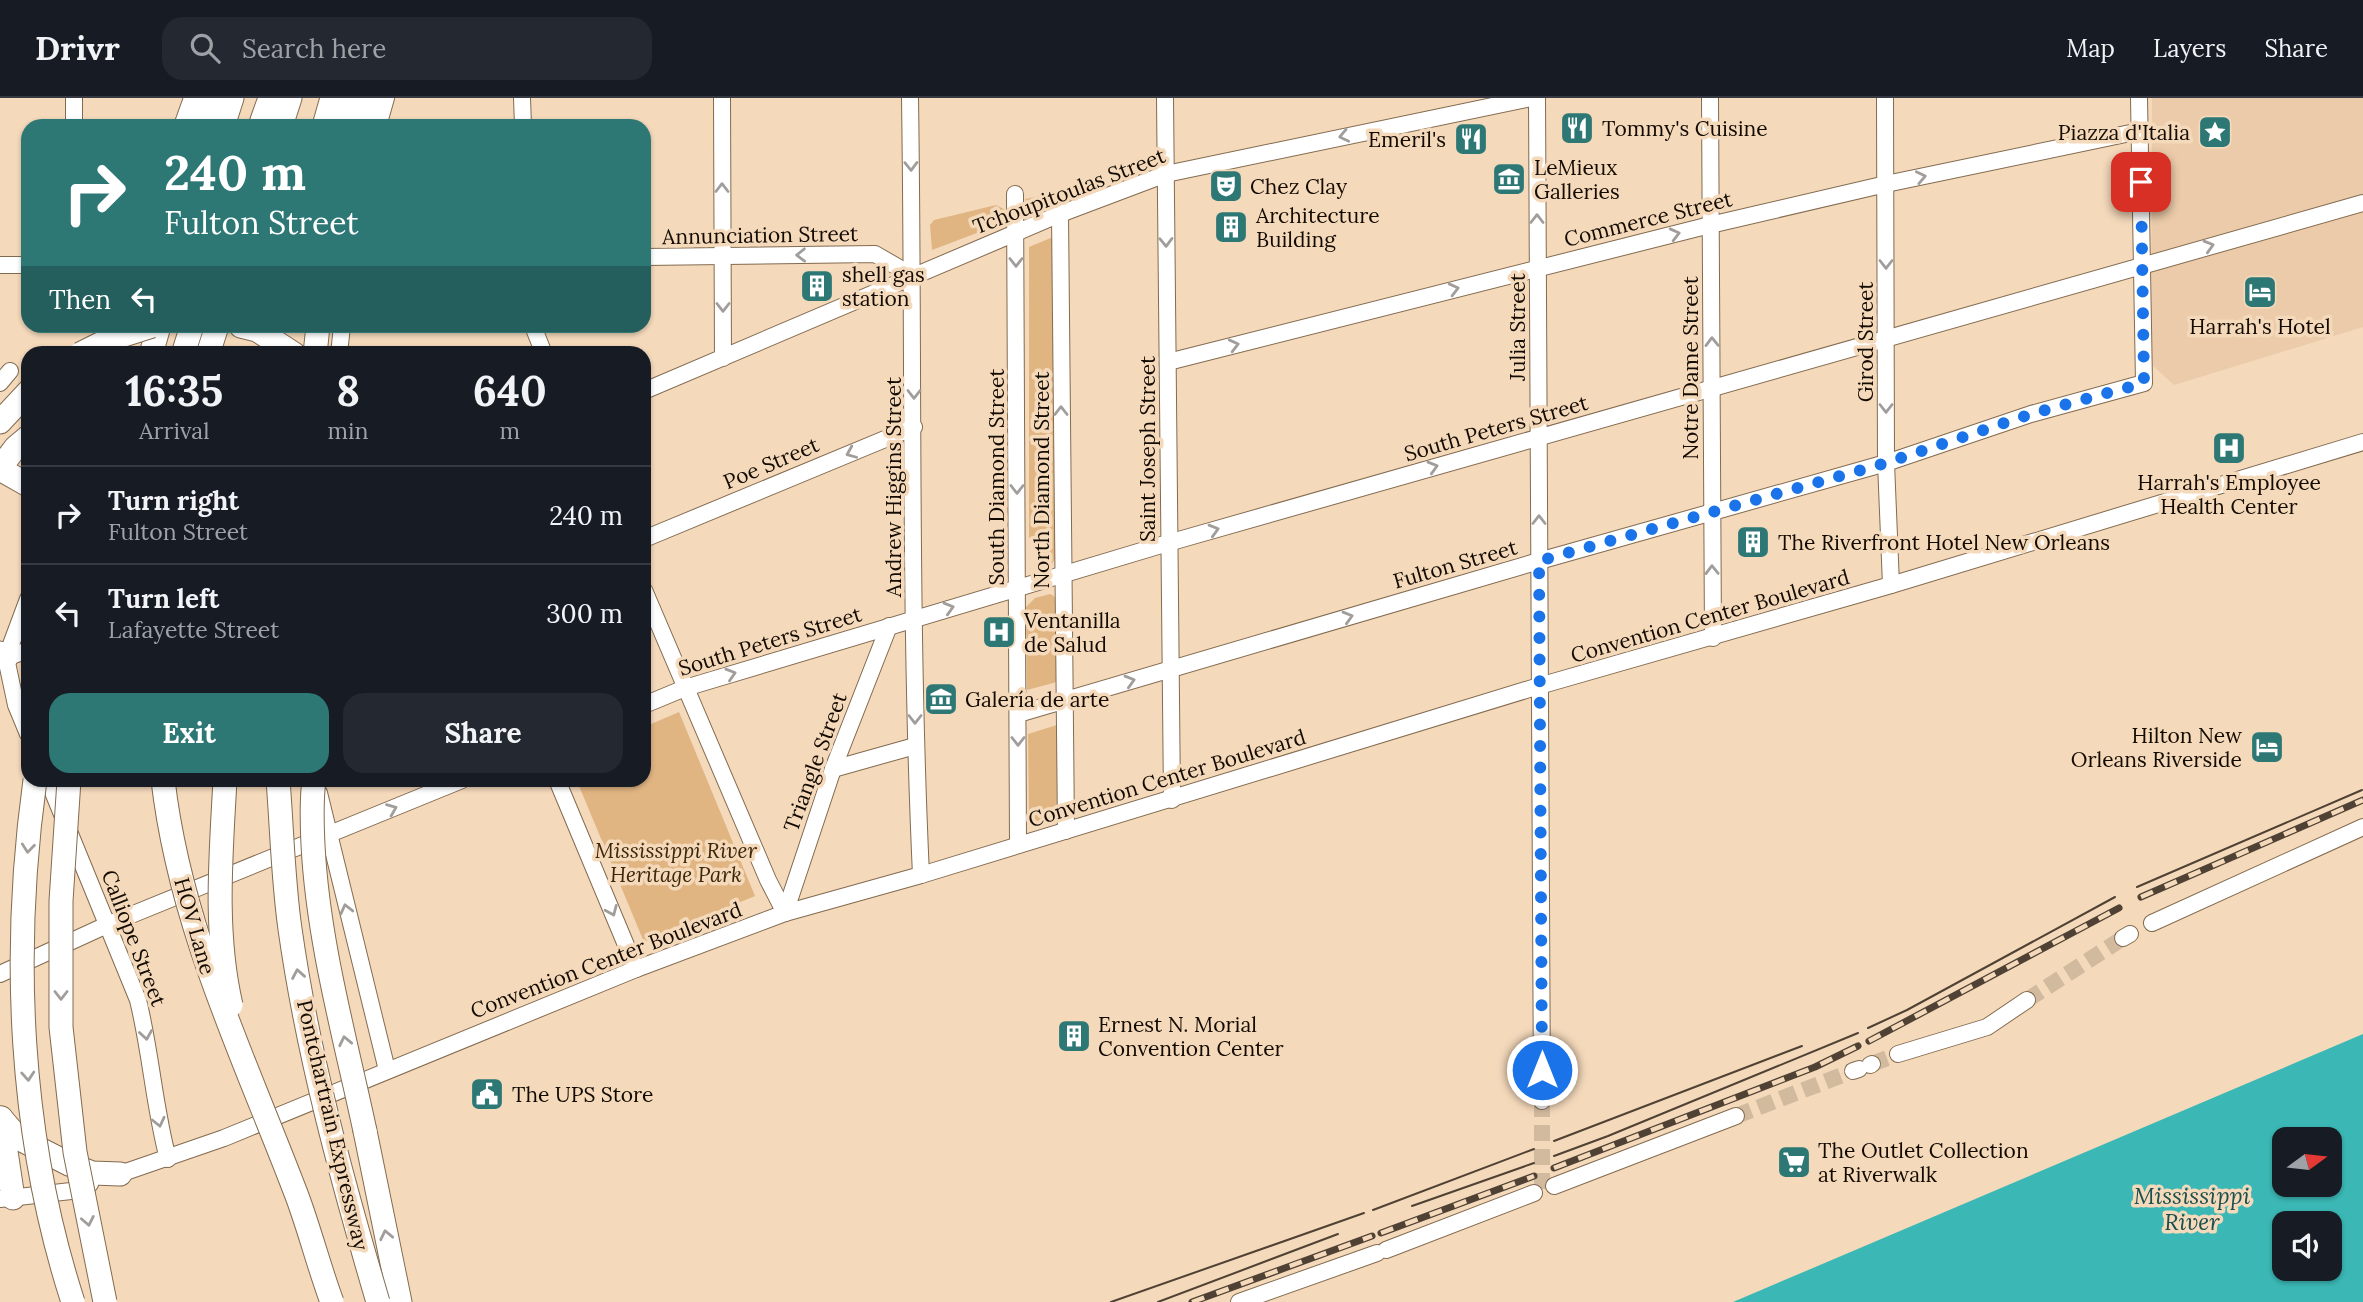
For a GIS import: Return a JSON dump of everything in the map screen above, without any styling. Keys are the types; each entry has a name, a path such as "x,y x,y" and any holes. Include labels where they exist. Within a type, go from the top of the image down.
{"highway":[{"path":"202,119 210,98"},
{"path":"225,119 232,98"},
{"path":"262,119 270,98"},
{"path":"283,119 290,98"},
{"path":"326,119 332,98"},
{"path":"347,119 354,98"},
{"path":"364,119 371,98"},
{"path":"96,346 130,333"},
{"path":"262,333 282,346"},
{"path":"0,422 21,400"},
{"path":"21,443 0,469 21,481"},
{"path":"34,787 26,860 24,925 31,1122 44,1190 74,1302"},
{"path":"69,787 61,901 61,1027 75,1152 105,1302"},
{"name":"HOV Lane","path":"164,787 184,894 221,1009 245,1066"},
{"path":"225,787 220,892 222,943 230,998 245,1066 298,1198 332,1302"},
{"name":"Pontchartrain Expressway","path":"279,787 290,928 313,1056 378,1302"},
{"path":"315,787 315,878 323,937 400,1302"},
{"path":"1,1113 18,1138 92,1173 120,1174"},
{"path":"1,1113 6,1199"}],"street":[{"path":"74,98 74,119"},
{"path":"184,119 191,98"},
{"path":"380,119 386,98"},
{"path":"522,98 523,119"},
{"path":"722,98 723,358"},
{"name":"Andrew Higgins Street","path":"910,98 915,746 921,875"},
{"name":"Saint Joseph Street","path":"1165,98 1172,800"},
{"name":"Tchoupitoulas Street","path":"651,388 913,275 1060,214 1166,174 1531,98"},
{"name":"Julia Street","path":"1537,98 1542,1101"},
{"name":"Notre Dame Street","path":"1710,98 1713,638"},
{"name":"Girod Street","path":"1885,98 1886,463 1891,585"},
{"path":"2139,98 2143,264"},
{"name":"Commerce Street","path":"1168,362 1710,225 1886,184 2140,131"},
{"name":"South Diamond Street","path":"1015,194 1018,845"},
{"name":"South Peters Street","path":"651,702 685,688 1168,543 2363,203"},
{"name":"North Diamond Street","path":"1060,214 1066,831"},
{"name":"Annunciation Street","path":"651,257 875,254 913,275"},
{"name":"Fulton Street","path":"1018,714 1539,561 1886,463 2031,414 2144,383 2143,264"},
{"path":"0,265 21,265"},
{"name":"Poe Street","path":"651,536 914,426"},
{"name":"Convention Center Boulevard","path":"6,1199 71,1191 168,1159 636,968 785,913 921,875 1539,686 1713,638 2363,442"},
{"path":"651,607 768,880 785,913"},
{"path":"21,615 2,657 21,717"},
{"name":"Triangle Street","path":"785,913 833,769 889,626"},
{"path":"2,657 21,652"},
{"path":"833,769 915,746"},
{"name":"Calliope Street","path":"51,787 138,1000 145,1028 157,1117 168,1159"},
{"path":"317,787 387,1070"},
{"path":"0,974 109,924 445,787"},
{"path":"560,787 636,968"},
{"path":"2152,923 2363,827"},
{"path":"1898,1054 1987,1027 2027,1000"},
{"path":"1554,1186 1736,1116"},
{"path":"1238,1302 1534,1193"}],"shaded area":[{"path":"2152,98 2363,98 2363,327 2174,385 2151,364"}],"green space":[{"path":"1070,190 1071,194 1027,209 1025,199"},
{"path":"996,205 1004,209 1005,219 998,225 932,250 930,225 934,220"},
{"path":"1053,237 1056,558 1050,566 1043,563 1029,537 1029,247"},
{"path":"1050,594 1056,601 1057,682 1027,690 1026,607 1035,598"},
{"name":"Mississippi River Heritage Park","path":"679,712 755,896 644,942 579,787 651,787 651,724"},
{"path":"1057,725 1059,809 1055,818 1036,824 1029,818 1028,734"}],"water":[{"name":"Mississippi River","path":"2363,1034 2363,1302 1733,1302"}],"tunnel":[{"path":"2027,1000 2123,938"},
{"path":"1872,1064 1898,1054"},
{"path":"1736,1116 1853,1071"},
{"path":"1542,1101 1542,1190"}],"tram line":[{"path":"2137,887 2362,790"},
{"path":"1868,1028 1907,1010 2115,897"},
{"path":"1554,1156 1858,1033"},
{"path":"1554,1141 1802,1046"},
{"path":"1373,1210 1534,1149"},
{"path":"1412,1206 1534,1163"},
{"path":"1111,1302 1364,1213"},
{"path":"1158,1302 1338,1234"}],"railway":[{"path":"2141,897 2363,800"},
{"path":"1869,1041 2119,908"},
{"path":"1554,1168 1815,1067 1858,1046"},
{"path":"1381,1233 1534,1176"},
{"path":"1192,1302 1372,1236"}],"place":[{"name":"Tommy's Cuisine","path":"1577,128"},
{"name":"Piazza d'Italia","path":"2215,132"},
{"name":"Emeril's","path":"1471,139"},
{"name":"LeMieux Galleries","path":"1509,179"},
{"name":"Chez Clay","path":"1226,186"},
{"name":"Architecture Building","path":"1231,227"},
{"name":"shell gas station","path":"817,286"},
{"name":"Harrah's Hotel","path":"2260,292"},
{"name":"Harrah's Employee Health Center","path":"2229,448"},
{"name":"The Riverfront Hotel New Orleans","path":"1753,542"},
{"name":"Ventanilla de Salud","path":"999,632"},
{"name":"Galería de arte","path":"941,699"},
{"name":"Hilton New Orleans Riverside","path":"2267,747"},
{"name":"Ernest N. Morial Convention Center","path":"1074,1036"},
{"name":"The UPS Store","path":"487,1094"},
{"name":"The Outlet Collection at Riverwalk","path":"1794,1162"}],"route":[{"path":"1542,1070 1539,561 1886,463 2031,414 2144,383 2141,182"}]}
